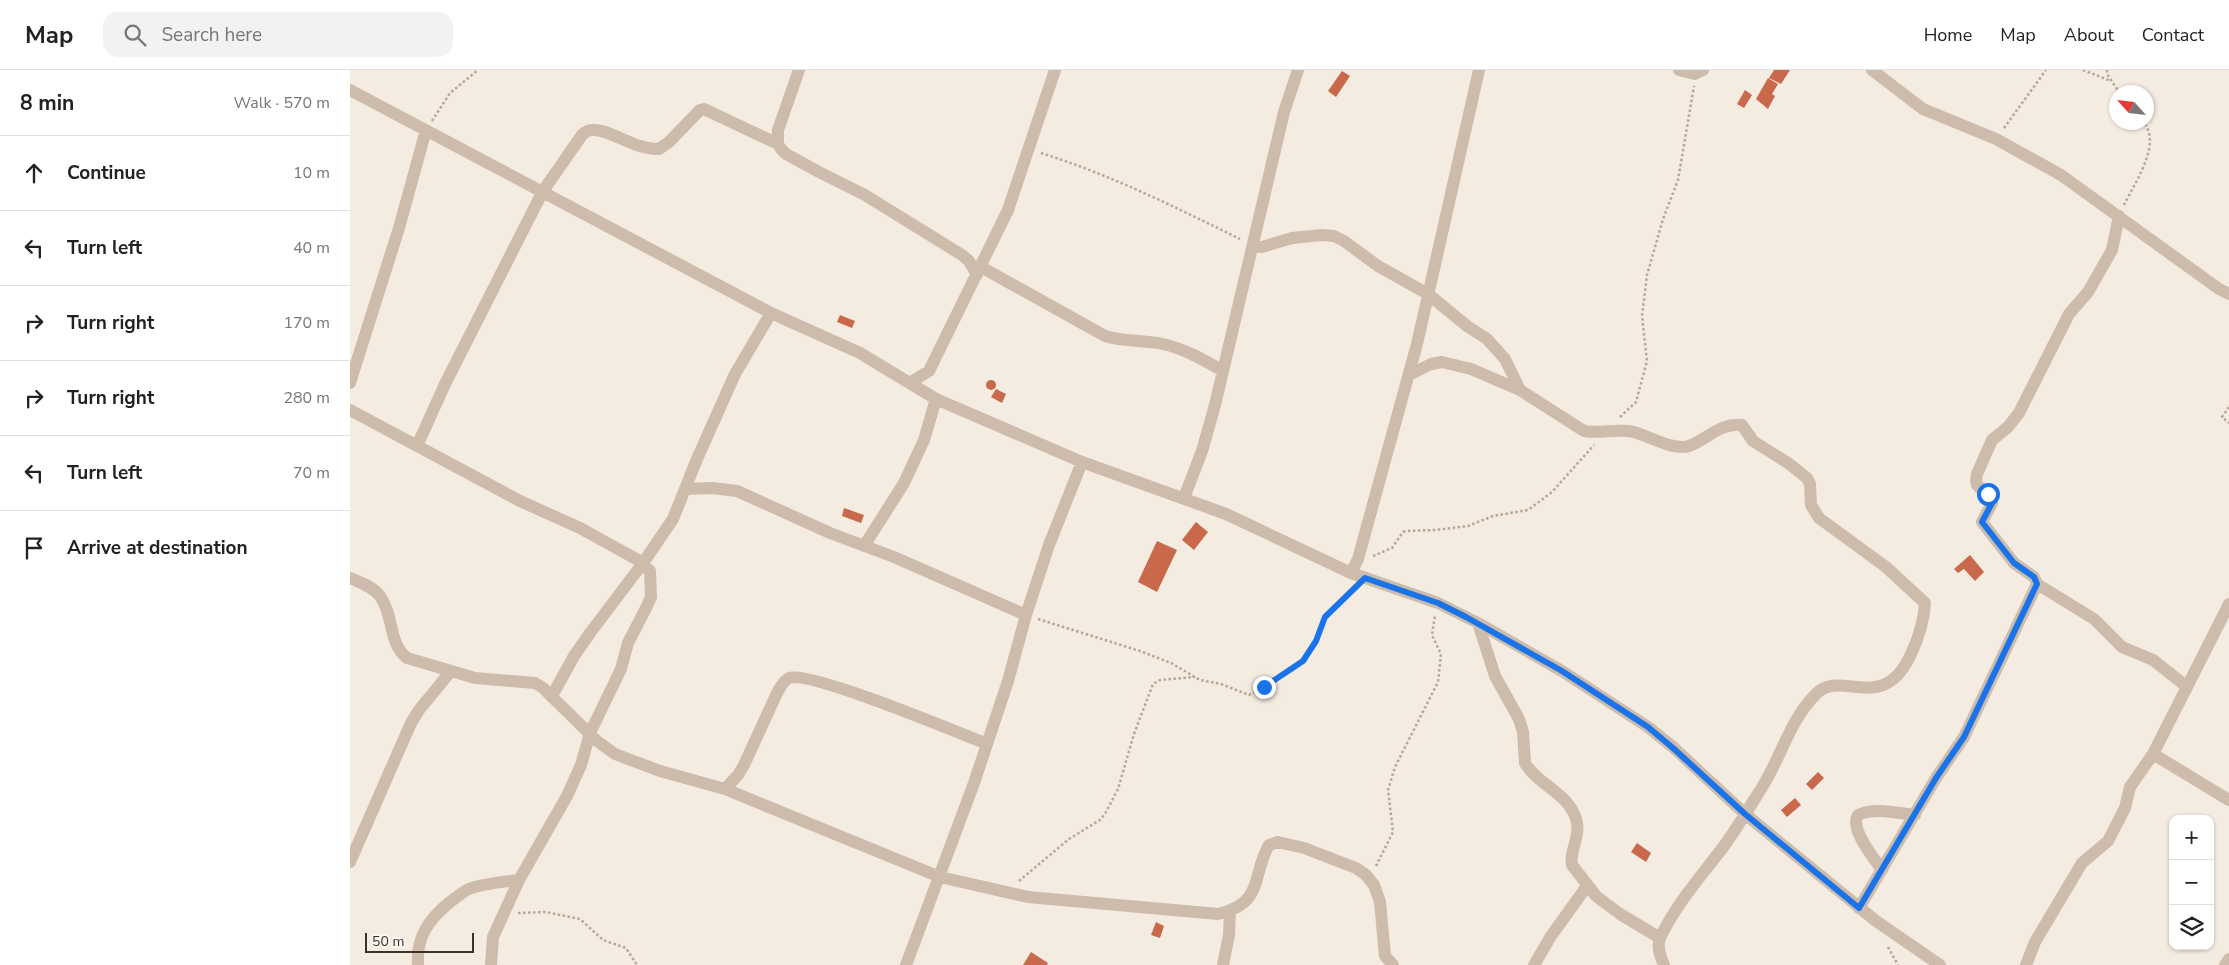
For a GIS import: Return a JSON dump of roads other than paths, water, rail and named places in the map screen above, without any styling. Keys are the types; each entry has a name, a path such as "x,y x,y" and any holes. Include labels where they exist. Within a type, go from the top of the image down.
{"street":[{"path":"778,144 778,130 799,70"},
{"path":"911,382 923,377 929,371 1008,210 1055,70"},
{"path":"1184,498 1202,451 1254,246 1284,112 1298,70"},
{"path":"1351,573 1358,559 1409,374 1480,70"},
{"path":"1679,70 1699,72"},
{"path":"1872,70 1923,109 1996,139 2041,163 2119,216 2219,289 2229,294"},
{"path":"350,90 771,312 860,353 911,382 936,399 1082,462 1226,514 1351,573 1438,603 1478,623 1562,671 1648,727 1745,814 1859,908 1940,965"},
{"path":"417,446 445,384 543,192 582,135 590,130 599,130 640,147 659,149 669,142 700,110 704,109 778,144 786,154 865,195 962,255 979,271 1105,336 1178,348 1223,371"},
{"path":"350,383 400,228 426,130"},
{"path":"2119,216 2110,254 2088,292 2069,314 2019,413 1987,448 1976,481 1991,498 1992,503 1982,522 2014,563 2034,577 2037,584 2094,619 2122,647 2153,660 2186,686"},
{"path":"1254,246 1262,247 1307,236 1334,236 1344,241 1378,266 1428,294 1497,348 1520,390"},
{"path":"552,696 590,633 643,563 673,519 697,459 735,374 771,312"},
{"path":"1409,374 1431,364 1442,362 1471,369 1520,390 1584,431 1628,431 1667,444 1683,447 1689,446 1724,428 1742,425 1754,441 1807,478 1810,484 1811,505 1819,518 1886,567 1925,603 1924,618 1906,666 1887,684 1866,688 1834,686 1825,688 1817,693 1796,720 1763,787 1725,844 1678,906 1660,938 1660,954 1664,965"},
{"path":"864,546 904,483 924,440 936,399"},
{"path":"350,410 520,501 580,528 643,563 650,571 651,597 628,643 620,669 590,733 581,765 567,796 519,880 493,937 491,965"},
{"path":"906,965 940,877 987,744 1008,682 1026,615 1049,545 1082,462"},
{"path":"686,489 712,488 737,492 1026,615"},
{"path":"350,578 373,589 379,595 387,609 399,652 407,658 486,679 535,683 552,696 615,754 627,760 724,789 940,877 1008,893 1208,913 1230,911 1240,907 1251,895 1267,848 1272,843 1278,842 1304,848 1362,871 1371,881 1374,885 1383,919 1385,956 1392,965"},
{"path":"1859,908 1936,778 1964,737 2037,584"},
{"path":"2026,965 2035,942 2082,863 2108,841 2125,808 2130,788 2153,754 2229,604"},
{"path":"1478,623 1496,676 1521,725 1525,763 1569,804 1576,818 1578,830 1571,864 1586,886 1609,906 1660,938"},
{"path":"350,862 411,723 419,710 451,671"},
{"path":"724,789 738,775 783,682 789,678 804,678 836,687 918,716 987,744"},
{"path":"2153,754 2229,800"},
{"path":"1882,870 1860,838 1855,819 1864,812 1877,811 1915,815"},
{"path":"418,965 417,952 420,937 426,926 447,904 469,889 519,880"},
{"path":"1534,965 1551,936 1586,886"},
{"path":"1223,965 1229,935 1230,911"},
{"path":"2225,965 2229,959"}]}
